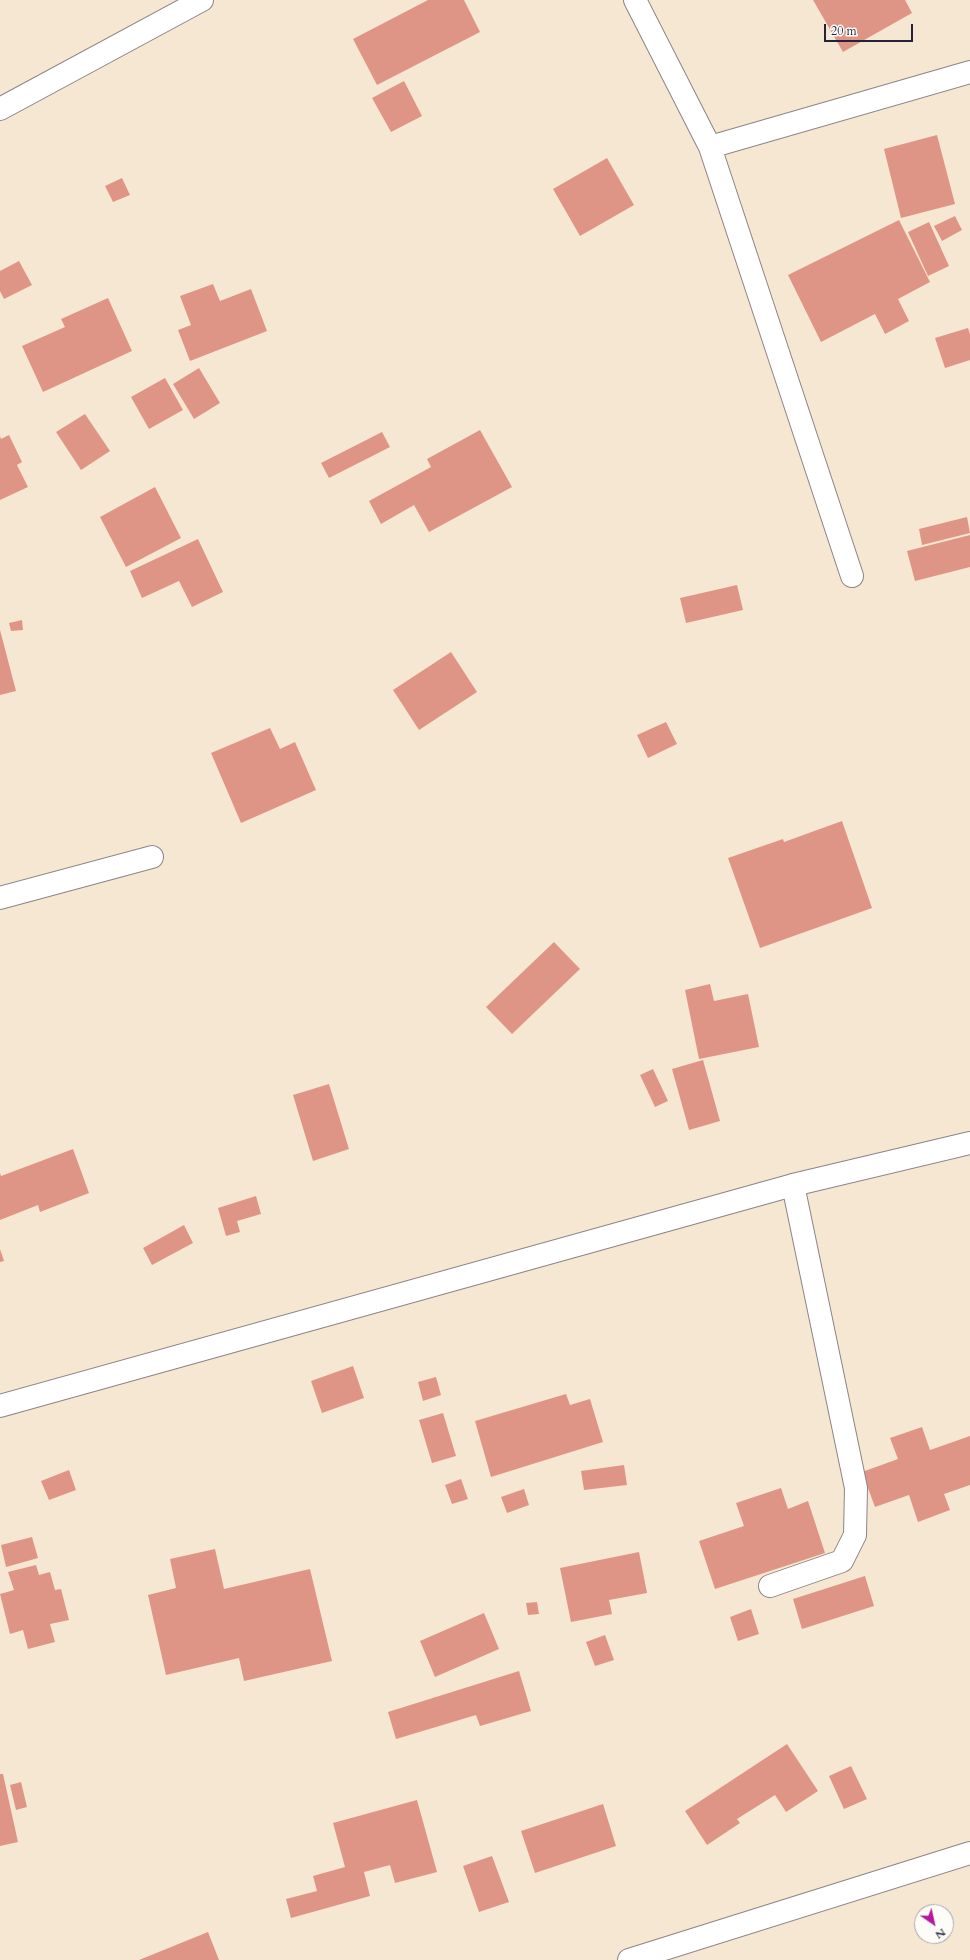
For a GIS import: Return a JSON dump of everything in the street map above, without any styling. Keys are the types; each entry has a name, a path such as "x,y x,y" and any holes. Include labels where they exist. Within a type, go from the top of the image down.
{"street":[{"path":"0,109 202,0"},
{"path":"635,0 710,147 852,576"},
{"path":"710,147 970,72"},
{"path":"0,898 152,857"},
{"path":"0,1406 793,1185 970,1143"},
{"path":"770,1586 842,1561 855,1535 856,1488 793,1185"},
{"path":"629,1960 970,1853"}],"building":[{"path":"428,0 464,0 480,32 377,85 353,39"},
{"path":"813,0 905,0 912,13 843,52"},
{"path":"404,81 422,116 391,132 372,98"},
{"path":"937,135 955,204 901,218 884,149"},
{"path":"607,158 634,205 580,236 553,189"},
{"path":"122,178 130,195 113,202 105,186"},
{"path":"955,216 962,230 942,241 934,226"},
{"path":"899,220 930,282 898,299 909,321 885,334 875,314 821,342 788,275"},
{"path":"929,222 949,266 928,276 908,232"},
{"path":"19,261 32,285 4,299 0,291 0,271"},
{"path":"213,284 220,301 251,289 267,331 190,361 178,330 191,325 180,296"},
{"path":"108,298 132,351 43,392 22,346 65,327 61,319"},
{"path":"968,328 970,334 970,360 945,368 935,338"},
{"path":"199,368 220,403 194,419 173,384"},
{"path":"165,378 183,410 149,429 131,397"},
{"path":"85,414 110,451 81,470 56,432"},
{"path":"480,430 512,487 429,532 414,505 381,524 369,501 431,467 427,459"},
{"path":"382,432 390,447 329,478 321,463"},
{"path":"9,435 22,462 17,465 28,487 0,500 0,436 1,439"},
{"path":"155,487 181,538 126,567 100,517"},
{"path":"967,517 970,533 922,545 919,529"},
{"path":"970,535 970,567 915,581 907,551"},
{"path":"198,539 223,592 192,607 179,581 142,598 130,571"},
{"path":"737,585 743,610 686,623 680,598"},
{"path":"22,620 23,630 11,631 9,623"},
{"path":"0,630 16,691 0,695"},
{"path":"451,652 477,692 419,730 393,690"},
{"path":"666,722 677,744 648,758 637,735"},
{"path":"270,728 280,749 295,742 316,790 241,823 211,753"},
{"path":"842,821 872,908 760,948 728,858 783,839 784,842"},
{"path":"554,942 580,969 512,1034 486,1007"},
{"path":"710,984 714,1001 748,994 759,1047 699,1059 685,990"},
{"path":"703,1060 720,1121 689,1130 672,1069"},
{"path":"653,1069 668,1101 655,1107 640,1075"},
{"path":"329,1084 349,1149 313,1161 293,1095"},
{"path":"73,1149 89,1193 40,1212 38,1205 0,1220 0,1173 1,1176"},
{"path":"256,1196 261,1214 237,1221 240,1232 226,1236 218,1208"},
{"path":"184,1225 193,1243 152,1265 143,1248"},
{"path":"0,1249 4,1261 0,1262"},
{"path":"353,1366 364,1398 322,1413 311,1381"},
{"path":"436,1377 441,1395 423,1401 418,1382"},
{"path":"566,1394 570,1405 590,1399 603,1442 491,1477 475,1421"},
{"path":"443,1413 456,1456 432,1463 419,1420"},
{"path":"922,1427 930,1450 970,1436 970,1485 944,1494 950,1510 918,1522 909,1495 875,1507 862,1472 898,1459 890,1438"},
{"path":"624,1465 627,1485 584,1490 581,1471"},
{"path":"69,1470 76,1490 49,1500 41,1481"},
{"path":"461,1479 468,1499 452,1504 445,1485"},
{"path":"781,1488 788,1509 808,1501 825,1553 715,1589 699,1541 744,1526 736,1503"},
{"path":"524,1489 529,1505 507,1513 501,1497"},
{"path":"32,1537 38,1558 6,1567 1,1545"},
{"path":"215,1549 224,1589 310,1569 332,1661 244,1681 239,1658 166,1675 148,1595 176,1588 170,1559"},
{"path":"639,1552 647,1593 609,1600 612,1614 571,1622 560,1568"},
{"path":"36,1565 39,1575 50,1572 55,1590 61,1589 69,1620 50,1624 55,1642 28,1649 23,1630 10,1634 0,1594 14,1590 8,1572"},
{"path":"865,1576 874,1606 802,1629 793,1599"},
{"path":"537,1602 539,1614 528,1615 526,1603"},
{"path":"751,1609 759,1634 738,1641 730,1617"},
{"path":"484,1613 499,1649 435,1677 420,1641"},
{"path":"605,1635 614,1660 595,1666 586,1642"},
{"path":"519,1671 531,1711 480,1726 476,1715 396,1739 388,1712"},
{"path":"787,1744 818,1791 786,1812 775,1795 737,1819 740,1823 707,1845 685,1811"},
{"path":"851,1766 867,1799 844,1809 829,1776"},
{"path":"0,1774 3,1774 18,1842 0,1846"},
{"path":"21,1782 27,1807 16,1810 10,1785"},
{"path":"417,1800 437,1872 395,1883 390,1865 364,1872 370,1896 291,1918 286,1899 317,1891 313,1876 345,1867 333,1823"},
{"path":"603,1804 616,1846 535,1873 521,1831"},
{"path":"492,1856 509,1902 479,1912 463,1866"},
{"path":"208,1932 219,1960 139,1960"}]}
